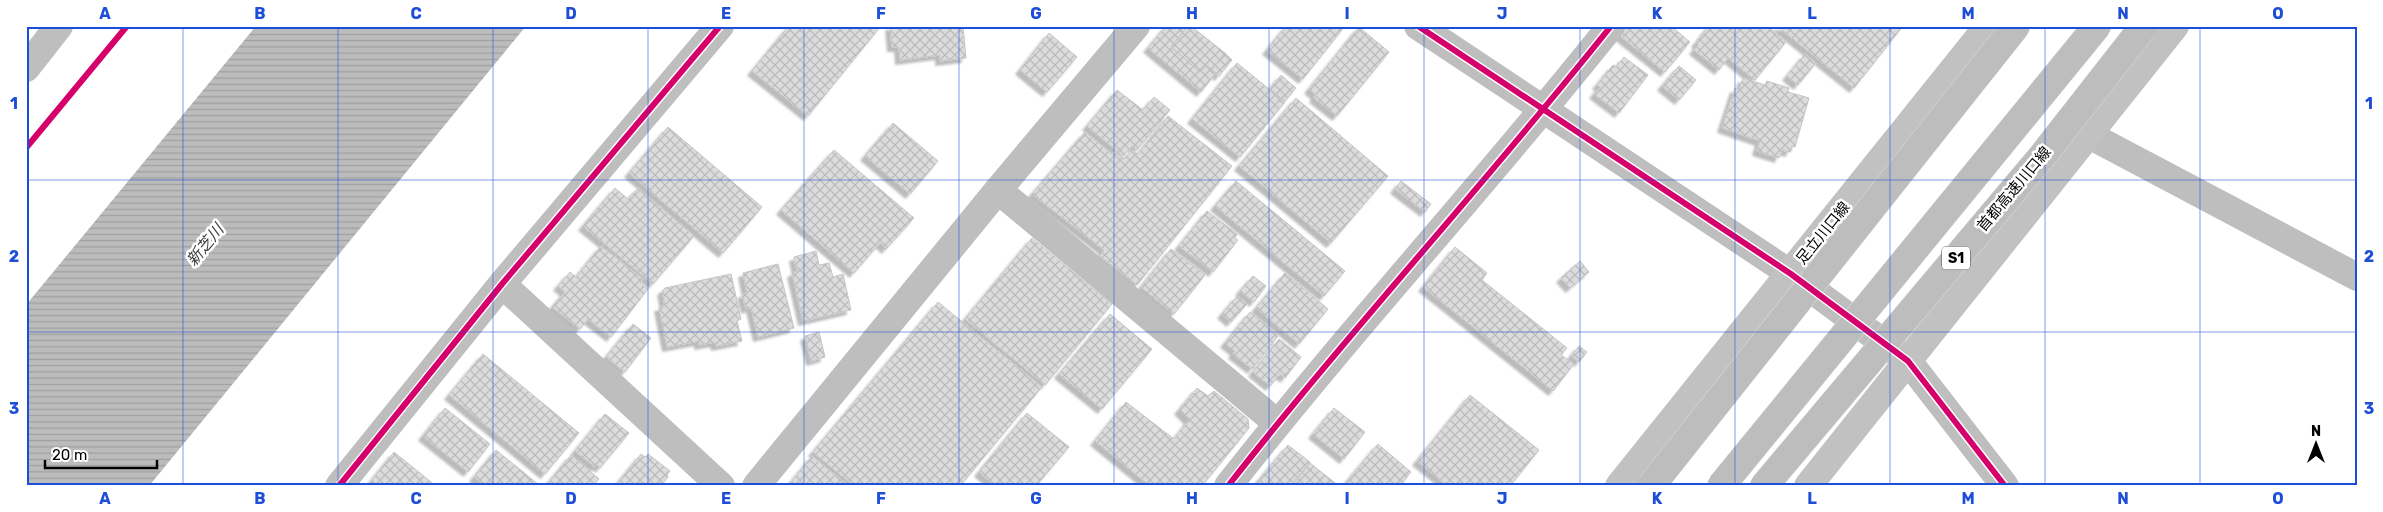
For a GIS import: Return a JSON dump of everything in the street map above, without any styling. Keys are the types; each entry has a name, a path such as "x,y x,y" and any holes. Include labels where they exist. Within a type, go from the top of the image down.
{"highway":[{"path":"1651,486 2016,26"},
{"path":"1721,486 2097,26"},
{"name":"首都高速川口線","path":"1764,486 2036,162 2144,26"}],"main road":[{"name":"足立川口線","path":"1620,486 1988,26"},
{"path":"1808,486 2175,26"}],"street":[{"path":"26,68 59,26"},
{"path":"339,486 502,284 720,26"},
{"path":"756,486 998,190 1136,26"},
{"path":"1418,26 1791,274 1908,360 2005,486"},
{"path":"1228,486 1277,423 1545,109 1611,26"},
{"path":"2089,135 2357,277"},
{"path":"998,190 1277,423"},
{"path":"502,284 721,486"}],"water":[{"name":"新芝川","path":"256,26 526,26 149,486 26,486 26,305"}],"building":[{"path":"789,26 881,26 808,116 752,71"},
{"path":"890,26 963,26 966,58 940,61 940,55 900,60 899,47 892,47"},
{"path":"1166,26 1188,26 1171,47 1200,72 1206,65 1216,73 1201,92 1148,48"},
{"path":"1188,26 1191,26 1225,53 1211,70 1206,65 1200,72 1171,47"},
{"path":"1286,26 1345,26 1303,79 1267,50"},
{"path":"1627,26 1671,26 1690,42 1665,72 1619,35"},
{"path":"1709,26 1767,26 1786,42 1755,80 1728,58 1719,70 1694,50 1698,45 1696,43"},
{"path":"1777,26 1903,26 1854,88"},
{"path":"1359,27 1389,52 1337,116 1314,98 1316,95 1309,89"},
{"path":"1049,33 1077,57 1047,92 1020,70"},
{"path":"1225,53 1232,60 1219,76 1211,70"},
{"path":"1805,54 1816,63 1798,85 1787,76"},
{"path":"1624,57 1648,75 1619,113 1594,94 1600,87 1597,85 1613,65 1616,67"},
{"path":"1237,63 1285,102 1240,157 1192,119"},
{"path":"1679,66 1696,80 1679,100 1662,86"},
{"path":"1281,75 1296,88 1285,101 1270,89"},
{"path":"1743,78 1765,85 1767,81 1789,88 1788,92 1809,98 1795,147 1792,146 1790,152 1782,150 1779,158 1757,151 1760,141 1722,128 1735,88 1739,90"},
{"path":"1117,90 1143,110 1154,97 1170,110 1137,150 1132,146 1123,156 1087,126"},
{"path":"1296,98 1388,176 1331,243 1239,166"},
{"path":"1168,116 1232,166 1137,285 1100,256 1104,250 1032,194 1085,132 1112,154 1114,151 1124,159 1132,150 1138,154"},
{"path":"893,123 938,161 910,194 865,156"},
{"path":"668,127 762,207 723,253 629,173"},
{"path":"834,150 914,218 886,249 880,243 854,273 781,210"},
{"path":"1236,181 1345,271 1324,296 1215,206"},
{"path":"1401,181 1431,204 1425,212 1395,189"},
{"path":"615,188 628,199 638,188 694,236 653,284 583,226"},
{"path":"1207,211 1237,234 1235,238 1238,240 1213,272 1179,246"},
{"path":"1032,238 1112,304 1045,385 965,319"},
{"path":"601,246 643,279 640,283 648,289 611,337 588,319 580,329 552,307 565,292 558,286 570,272 576,277"},
{"path":"1455,247 1487,273 1482,280 1567,348 1561,355 1574,364 1553,391 1423,287"},
{"path":"1171,249 1205,275 1174,314 1141,287"},
{"path":"816,251 819,265 829,263 833,277 843,274 851,310 803,321 792,273 797,271 794,257"},
{"path":"1580,261 1589,272 1570,288 1561,278"},
{"path":"778,264 794,328 758,337 751,307 746,309 742,294 747,293 743,273"},
{"path":"1285,273 1328,309 1299,344 1256,308"},
{"path":"731,274 741,319 737,321 742,341 716,346 715,342 699,345 699,341 667,347 659,307 665,306 662,291 665,288"},
{"path":"1253,276 1266,286 1254,302 1240,291"},
{"path":"1237,296 1247,304 1231,322 1222,314"},
{"path":"938,302 1042,387 960,486 854,486 813,452"},
{"path":"1250,312 1279,335 1252,369 1233,354 1235,351 1225,343"},
{"path":"1110,314 1152,349 1102,409 1059,374"},
{"path":"633,324 651,338 625,372 606,357"},
{"path":"819,332 825,357 811,361 805,336"},
{"path":"1279,339 1301,357 1285,378 1280,374 1270,386 1253,372"},
{"path":"1579,346 1587,352 1579,362 1571,356"},
{"path":"483,354 579,433 545,474 449,395"},
{"path":"1197,388 1208,396 1214,391 1248,419 1249,428 1202,486 1150,486 1095,441 1126,402 1174,439 1189,420 1179,410"},
{"path":"1470,395 1539,450 1510,486 1448,486 1417,461"},
{"path":"445,408 490,444 468,472 423,436"},
{"path":"1334,408 1365,432 1344,459 1313,434"},
{"path":"1027,413 1069,447 1036,486 995,486 979,472"},
{"path":"605,414 629,433 600,468 597,465 595,467 575,451"},
{"path":"1378,444 1411,472 1400,486 1343,486"},
{"path":"1288,445 1310,462 1290,486 1254,486"},
{"path":"496,450 538,484 536,486 485,486 474,477"},
{"path":"394,452 436,486 378,486 372,480"},
{"path":"641,454 645,457 648,454 670,471 667,475 668,477 661,486 619,486 617,484"},
{"path":"571,455 599,479 593,486 553,486 549,482"},
{"path":"812,456 849,486 788,486"},
{"path":"1310,463 1339,486 1292,486"}],"cycle path":[{"path":"26,148 127,26"},
{"path":"339,486 502,284 720,26"},
{"path":"1418,26 1791,274 1908,361 2005,486"},
{"path":"1228,486 1322,370 1516,142 1611,26"}]}
